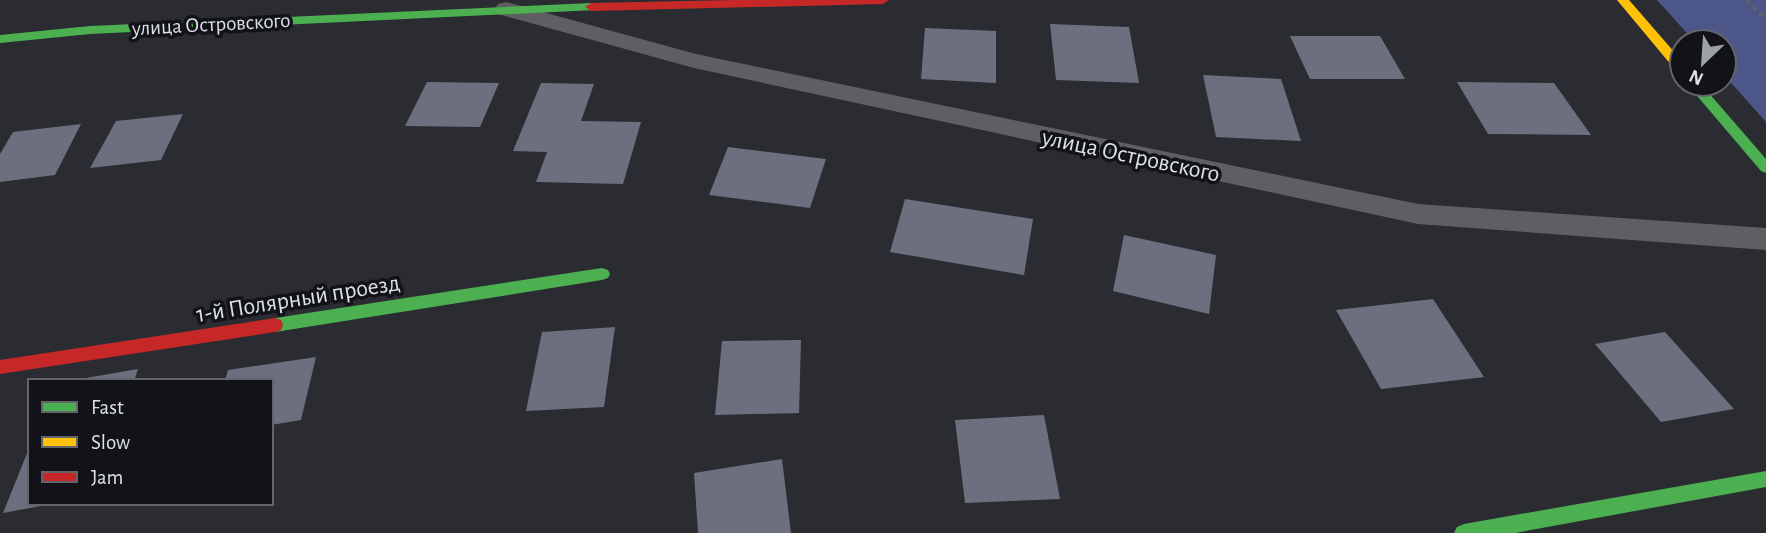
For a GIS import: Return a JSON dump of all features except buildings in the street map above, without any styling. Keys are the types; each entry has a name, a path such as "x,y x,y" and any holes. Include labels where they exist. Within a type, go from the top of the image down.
{"street":[{"name":"улица Островского","path":"0,39 90,30 506,9 883,0"},
{"path":"1623,0 1668,53"},
{"path":"1706,98 1766,169"},
{"name":"1-й Полярный проезд","path":"0,367 602,274"},
{"path":"1464,533 1766,479"}],"lane":[{"name":"улица Островского","path":"506,9 694,61 1418,214 1766,239"}],"path":[{"path":"1747,0 1766,21"}],"shaded area":[{"path":"1657,0 1766,0 1766,122 1738,91 1738,28 1682,28"}],"traffic: fast":[{"path":"0,39 90,30 591,7"},
{"path":"1706,98 1766,168"},
{"path":"275,325 602,274"},
{"path":"1464,533 1766,479"}],"traffic: slow":[{"path":"1623,0 1668,53"}],"traffic: jam":[{"path":"591,7 883,0"},
{"path":"0,367 275,325"}]}
